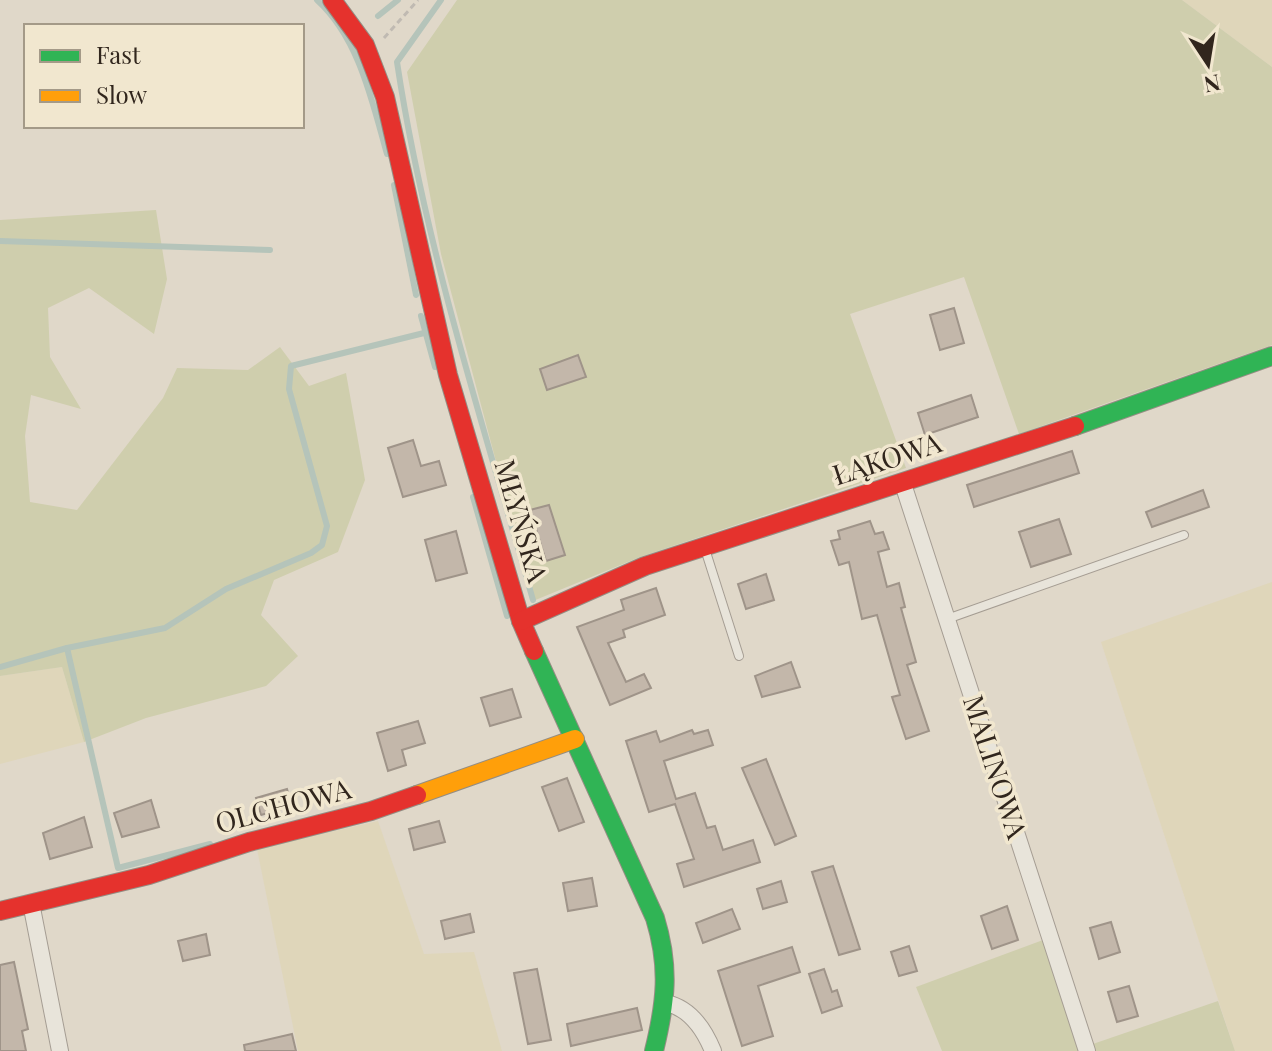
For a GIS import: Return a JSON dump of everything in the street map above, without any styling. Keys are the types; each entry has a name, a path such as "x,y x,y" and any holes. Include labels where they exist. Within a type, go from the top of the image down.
{"street":[{"name":"MŁYŃSKA","path":"332,0 349,16 370,53 385,97 448,375 521,621 655,918 667,973 666,1003 654,1051"},
{"name":"ŁĄKOWA","path":"521,621 645,566 903,484 1272,356"},
{"name":"MALINOWA","path":"903,484 1087,1051"},
{"name":"OLCHOWA","path":"0,911 149,875 249,842 371,811 575,739"},
{"path":"31,903 60,1051"},
{"path":"666,1003 679,1006 704,1029 713,1051"}],"lane":[{"path":"947,619 1184,535"},
{"path":"704,548 739,656"}],"path":[{"path":"370,53 418,0"}],"shaded area":[{"path":"1182,0 1272,0 1272,67"},
{"path":"1272,582 1272,1051 1235,1051 1101,642"},
{"path":"62,667 84,742 0,764 0,676"},
{"path":"378,821 424,954 474,952 502,1051 298,1051 257,849"}],"green space":[{"path":"457,0 1182,0 1272,67 1272,345 1019,434 964,277 850,314 906,468 640,557 533,601 441,254 407,72"},
{"path":"156,210 167,279 154,334 89,288 48,308 50,357 81,409 31,395 25,436 30,502 77,510 163,398 177,368 248,370 280,347 309,386 346,373 365,480 338,552 274,580 261,615 298,656 266,686 146,718 84,742 62,667 0,676 0,220"},
{"path":"1043,940 1081,1051 942,1051 916,987"},
{"path":"1218,1001 1235,1051 1092,1051 1090,1045"}],"building":[{"path":"954,308 964,343 940,350 930,315"},
{"path":"578,355 586,377 547,390 540,369"},
{"path":"971,395 978,417 925,435 918,413"},
{"path":"413,440 421,466 439,461 446,485 403,497 388,448"},
{"path":"1072,451 1079,473 974,507 967,485"},
{"path":"1203,490 1209,507 1152,527 1146,512"},
{"path":"549,505 565,555 546,561 530,510"},
{"path":"1059,519 1071,554 1031,567 1019,532"},
{"path":"870,521 875,534 883,532 889,549 878,552 887,587 899,583 905,607 901,608 916,662 907,665 929,731 906,739 892,697 900,695 877,615 862,619 849,562 839,565 831,541 840,539 838,531"},
{"path":"456,531 467,573 436,581 425,540"},
{"path":"766,574 774,600 746,609 738,584"},
{"path":"656,588 665,615 623,630 625,637 608,643 626,682 644,674 651,688 610,705 577,627 624,610 621,600"},
{"path":"791,662 800,687 762,697 755,676"},
{"path":"512,689 521,717 490,726 481,698"},
{"path":"418,721 425,743 402,750 406,765 388,771 377,733"},
{"path":"692,730 694,734 708,730 713,745 664,761 676,799 695,793 707,828 715,826 723,850 753,840 760,862 684,887 677,864 694,859 675,804 649,812 626,741 656,731 660,742"},
{"path":"766,759 796,836 775,845 742,768"},
{"path":"567,778 584,822 559,831 542,787"},
{"path":"287,789 292,806 261,815 256,798"},
{"path":"151,800 159,827 122,837 114,813"},
{"path":"84,817 92,847 50,859 43,833"},
{"path":"439,821 445,842 414,850 409,829"},
{"path":"833,866 860,949 839,955 812,872"},
{"path":"592,878 597,906 568,911 563,883"},
{"path":"781,881 787,902 763,909 757,889"},
{"path":"1007,906 1018,940 992,949 981,916"},
{"path":"732,909 740,929 703,943 696,923"},
{"path":"470,914 474,932 445,939 441,921"},
{"path":"1111,922 1120,952 1099,959 1090,928"},
{"path":"206,934 210,955 183,961 178,941"},
{"path":"909,946 917,971 899,976 891,952"},
{"path":"792,947 800,972 758,986 773,1036 742,1046 718,971"},
{"path":"14,962 28,1029 22,1031 26,1051 0,1051 0,965"},
{"path":"537,969 551,1040 528,1044 514,973"},
{"path":"824,969 832,992 837,990 842,1006 822,1013 809,974"},
{"path":"1129,986 1138,1016 1117,1022 1108,992"},
{"path":"637,1008 642,1030 571,1046 567,1024"},
{"path":"292,1034 296,1051 245,1051 244,1045"}],"waterway":[{"path":"317,0 331,15 354,51 387,154"},
{"path":"378,16 398,0"},
{"path":"441,0 397,62 439,265 533,600"},
{"path":"394,185 416,295"},
{"path":"0,241 270,250"},
{"path":"421,316 435,367"},
{"path":"0,667 67,648 165,628 226,589 311,553 322,545 327,526 289,389 291,366 424,333"},
{"path":"473,497 507,616"},
{"path":"67,648 118,868 210,844"}],"traffic: fast":[{"path":"1075,426 1272,356"},
{"path":"534,651 655,918 663,953 665,984 654,1051"}],"traffic: slow":[{"path":"417,795 575,739"}],"traffic: jam":[{"path":"332,0 365,45 385,97 448,375 521,621 534,651"},
{"path":"521,621 645,566 1075,426"},
{"path":"0,911 149,875 249,842 371,811 417,795"}]}
